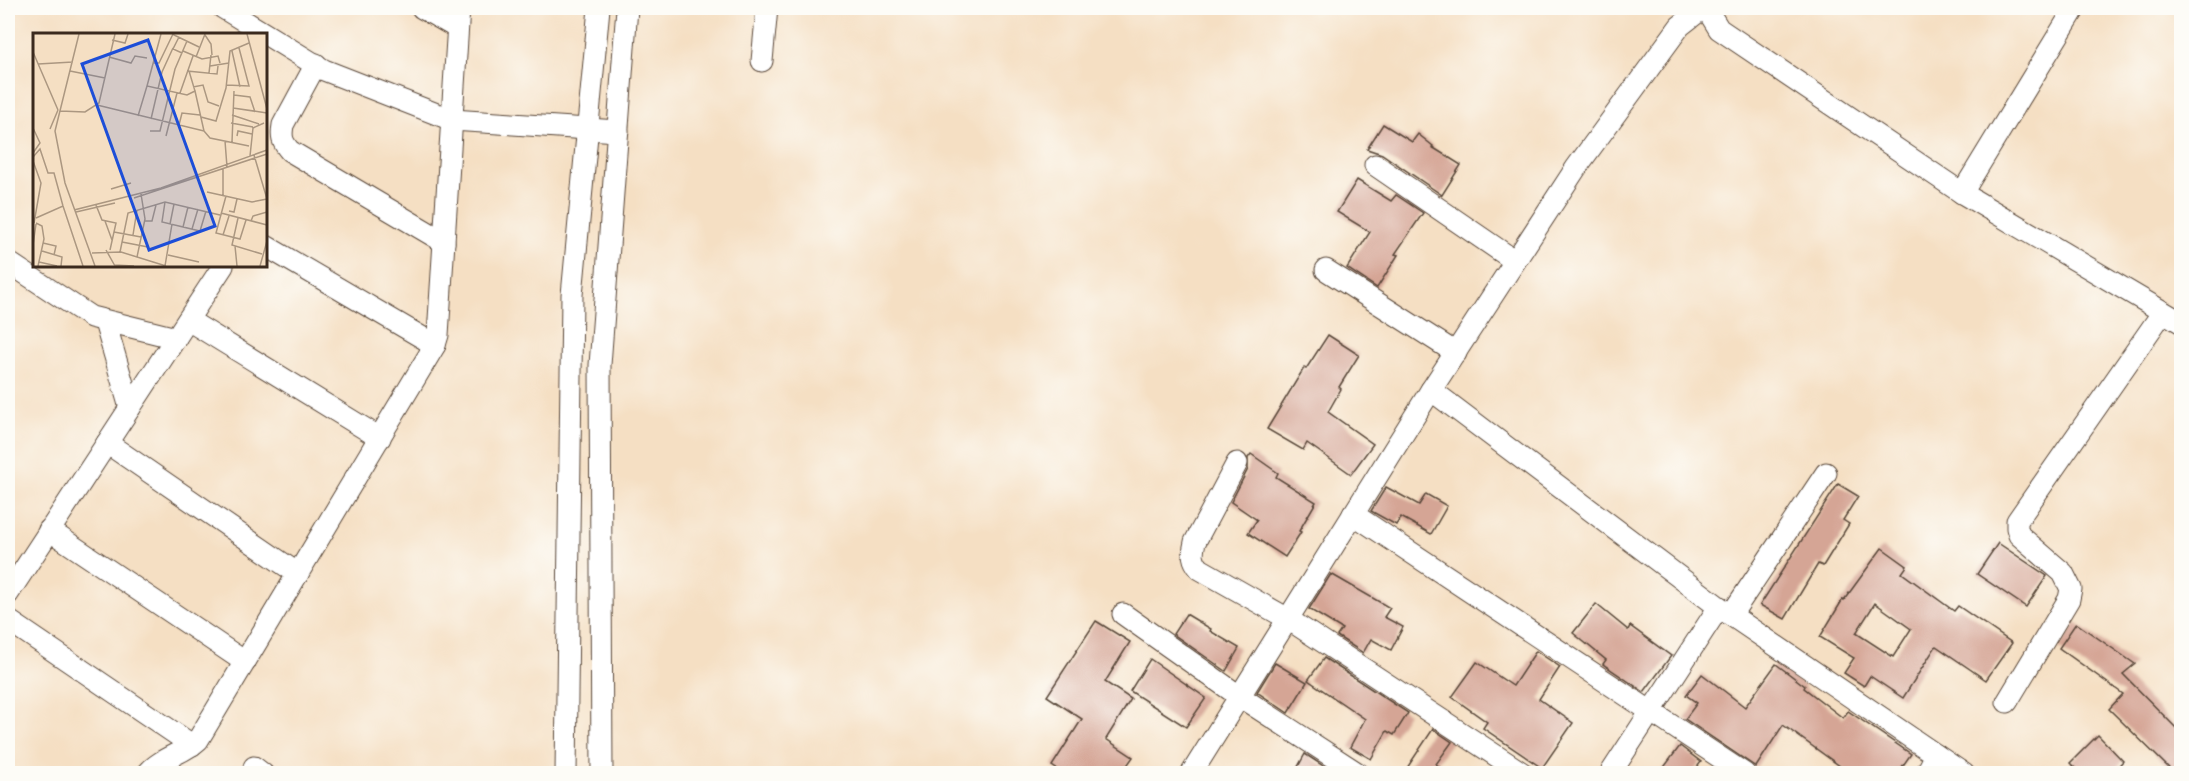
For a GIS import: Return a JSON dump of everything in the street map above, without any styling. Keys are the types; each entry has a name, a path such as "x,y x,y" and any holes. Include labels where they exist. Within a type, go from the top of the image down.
{"street":[{"path":"223,8 265,33"},
{"path":"147,774 163,760 198,740 435,345 438,335 458,18 422,8"},
{"path":"566,774 572,295 599,8"},
{"path":"602,774 600,365 627,8"},
{"path":"762,61 767,8"},
{"path":"1191,774 1431,390 1576,168 1680,26 1704,8 1719,29 1962,193 2181,323"},
{"path":"1962,193 2075,8"},
{"path":"267,34 344,78 452,120 618,132"},
{"path":"316,64 283,125 281,135 283,143 290,151 444,242"},
{"path":"1375,165 1515,261"},
{"path":"267,247 435,345"},
{"path":"8,262 79,310 105,322 176,338"},
{"path":"8,594 222,267"},
{"path":"1326,270 1456,352"},
{"path":"2007,702 2069,599 2071,589 2063,573 2019,535 2017,521 2163,312"},
{"path":"188,320 380,438"},
{"path":"105,322 130,408"},
{"path":"1431,390 1725,611 1964,774"},
{"path":"107,443 298,574"},
{"path":"1237,463 1195,542 1192,554 1194,562 1200,569 1288,619 1524,774"},
{"path":"1610,774 1650,712 1826,473"},
{"path":"569,504 601,501"},
{"path":"1353,514 1745,774"},
{"path":"50,530 245,662"},
{"path":"1123,614 1239,696 1359,774"},
{"path":"8,620 192,745"},
{"path":"1926,774 1936,755"}],"building":[{"path":"1383,124 1412,142 1418,134 1432,147 1461,165 1442,195 1382,154 1367,149"},
{"path":"1357,180 1391,201 1396,195 1423,213 1395,254 1398,255 1377,288 1347,268 1370,232 1337,212"},
{"path":"1328,335 1359,355 1339,387 1341,389 1328,412 1373,444 1351,474 1307,443 1303,450 1267,429 1304,368 1306,369"},
{"path":"1251,454 1278,473 1276,477 1316,502 1285,557 1248,533 1257,520 1231,502 1248,469 1248,458"},
{"path":"1838,484 1858,496 1843,520 1849,524 1823,566 1818,564 1785,619 1760,605"},
{"path":"1386,487 1419,505 1426,494 1447,506 1431,534 1401,517 1396,525 1371,511"},
{"path":"1998,543 2047,576 2026,607 1977,574"},
{"path":"1882,548 1907,566 1902,573 1954,611 1958,606 2012,643 1986,680 1936,646 1903,698 1870,676 1864,686 1844,673 1854,658 1820,637","holes":["1875,603 1911,629 1893,657 1856,633"]},
{"path":"1331,574 1390,608 1384,617 1403,627 1391,650 1371,639 1363,653 1337,636 1342,629 1309,609"},
{"path":"1596,604 1628,630 1630,626 1671,656 1644,692 1603,664 1606,660 1573,633"},
{"path":"1186,614 1239,648 1226,671 1173,634"},
{"path":"1096,621 1130,642 1105,682 1131,699 1106,739 1133,757 1121,774 1064,774 1052,766 1082,719 1047,696"},
{"path":"2076,623 2135,664 2123,674 2181,733 2181,765 2174,773 2109,709 2123,694 2059,648"},
{"path":"1536,651 1560,667 1539,699 1573,723 1542,768 1483,728 1487,722 1452,697 1477,662 1513,686"},
{"path":"1324,658 1408,713 1394,735 1387,731 1371,759 1350,747 1365,719 1308,680"},
{"path":"1150,659 1206,698 1186,727 1130,691"},
{"path":"1275,663 1307,682 1288,713 1257,692"},
{"path":"1776,664 1843,718 1848,711 1911,754 1897,774 1851,774 1783,725 1756,767 1685,719 1697,703 1686,695 1702,674 1745,707"},
{"path":"1433,729 1452,742 1436,764 1448,774 1403,774"},
{"path":"2098,735 2123,761 2111,774 2081,774 2070,763"},
{"path":"1680,746 1701,762 1692,774 1659,774"},
{"path":"1305,754 1328,769 1326,774 1294,774"}]}
